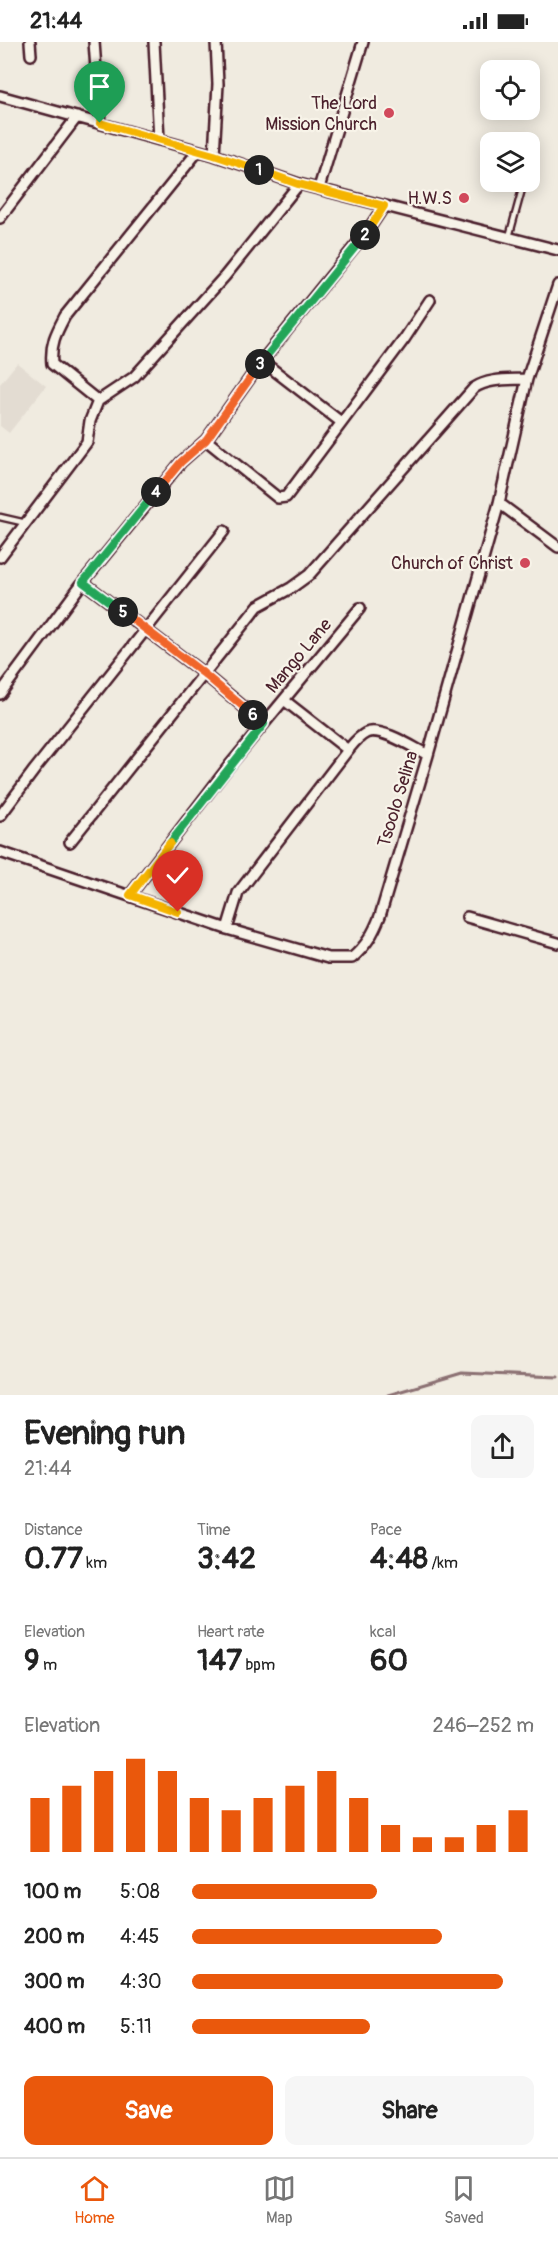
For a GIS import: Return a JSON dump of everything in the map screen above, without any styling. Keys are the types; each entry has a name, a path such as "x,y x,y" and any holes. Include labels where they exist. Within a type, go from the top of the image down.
{"street":[{"path":"30,42 31,55"},
{"path":"94,42 100,123"},
{"path":"154,42 159,140"},
{"path":"214,155 218,84 216,42"},
{"path":"319,188 363,42"},
{"path":"0,96 214,155 298,184 558,250"},
{"path":"0,218 77,117"},
{"path":"98,401 52,364 53,337 65,316 198,151"},
{"path":"0,557 87,442 90,421 98,401 134,377 225,276 298,184"},
{"path":"0,694 83,582 181,462 206,440 262,361 368,230 384,206"},
{"name":"Tsoolo Selina","path":"0,852 227,929 328,958 352,958 356,954 373,936 380,916 500,503 527,379 558,285"},
{"path":"206,440 278,498 283,499 405,338 430,300"},
{"path":"262,361 341,422"},
{"path":"70,842 258,606 309,575 474,388 482,383 527,379"},
{"path":"500,503 558,547"},
{"path":"0,816 35,768 224,531"},
{"path":"83,582 203,673 264,724"},
{"name":"Mango Lane","path":"130,895 229,765 360,608"},
{"path":"284,700 348,750"},
{"path":"227,929 238,893 362,735 374,731 380,732 428,755"},
{"path":"467,917 558,943"}],"lane":[{"path":"509,237 521,192"},
{"path":"0,517 26,523"}],"shaded area":[{"path":"17,363 46,386 9,433 0,426 0,384"}],"waterway":[{"path":"388,1395 462,1373 558,1377"}],"place":[{"name":"The Lord Mission Church","path":"389,113"},
{"name":"H.W.S","path":"464,198"},
{"name":"Church of Christ","path":"525,563"}],"route":[{"path":"100,123 214,155 298,184 384,206 368,230 262,361 206,440 181,462 83,582 203,673 264,724 229,765 130,895 178,912"}]}
